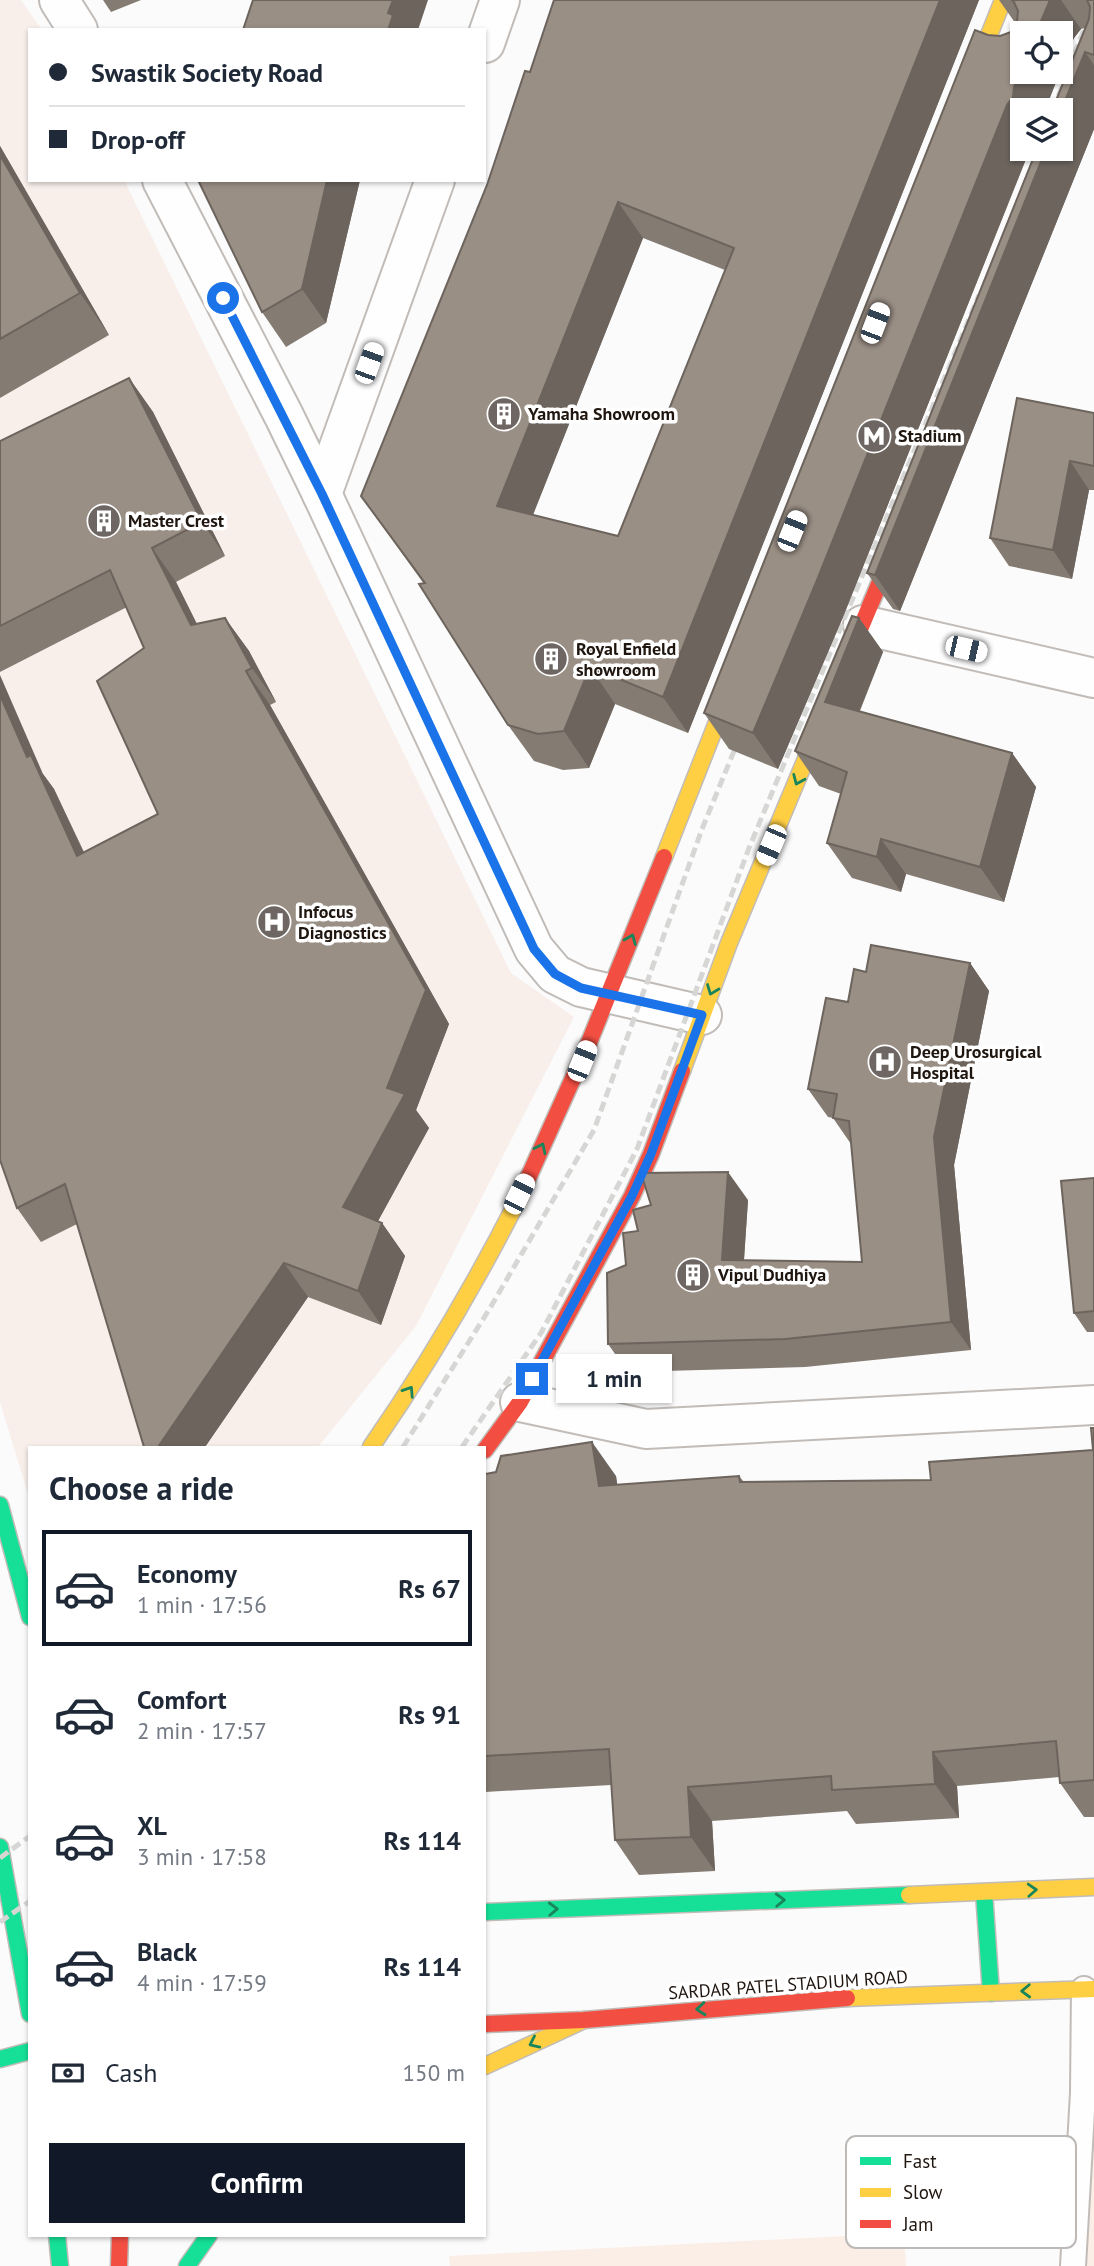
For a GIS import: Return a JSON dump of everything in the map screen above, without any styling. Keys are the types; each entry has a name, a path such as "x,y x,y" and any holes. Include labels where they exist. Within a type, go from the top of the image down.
{"main road":[{"path":"963,102 994,39 1003,0"},
{"path":"1073,75 1081,81 1090,57"},
{"path":"486,1449 520,1402 632,1196 651,1154 729,943 904,522"},
{"path":"371,1446 412,1388 487,1260 573,1083 741,662"},
{"path":"0,1505 28,1610"},
{"path":"0,1847 23,1943 28,1994"},
{"path":"486,1912 1094,1887"},
{"path":"984,1892 992,1993"},
{"path":"23,1943 26,1914"},
{"path":"0,1951 23,1943"},
{"name":"SARDAR PATEL STADIUM ROAD","path":"486,2024 584,2020 817,1999 1089,1989"},
{"path":"486,2066 584,2020"},
{"path":"0,2059 28,2052"},
{"path":"57,2237 60,2266"},
{"path":"120,2237 120,2266"},
{"path":"187,2266 208,2237"}],"street":[{"path":"59,0 77,28"},
{"path":"486,40 500,0"},
{"path":"163,182 322,494 534,949 555,974 581,988 702,1015"},
{"path":"322,494 434,182"},
{"path":"863,625 1094,678"},
{"path":"520,1402 646,1429 1094,1405"}],"lane":[{"path":"1076,2214 1089,1989"},
{"path":"1073,2266 1074,2248"}],"shaded area":[{"path":"0,0 21,0 41,28 28,28 28,182 125,182 511,973 574,1017 416,1326 319,1446 28,1446 28,1494 0,1402"},
{"path":"1094,2078 1094,2266 1071,2266 1073,2248 1076,2248 1076,2225"},
{"path":"846,2236 846,2248 905,2248 906,2266 450,2266 449,2256"}],"building":[{"path":"253,0 393,0 388,13 393,15 389,28 244,28"},
{"path":"554,0 940,0 663,697 590,667 564,731 538,734 508,725 419,584 425,583 361,496 487,185 525,71 530,72","holes":["618,202 734,248 618,536 497,506"]},
{"path":"1012,0 1050,0 1041,21 1017,21 1018,11"},
{"path":"1087,0 1094,0 1094,55 1085,52 1073,81 1073,59 1089,19 1090,7"},
{"path":"975,30 1000,36 1010,32 1010,84 1015,84 1013,97 1007,105 753,733 704,713"},
{"path":"1063,84 1072,84 1066,98 1057,98"},
{"path":"0,155 80,293 0,339"},
{"path":"1032,161 1041,161 875,575 867,573"},
{"path":"199,182 327,182 302,289 262,312"},
{"path":"129,378 202,522 152,548 191,625 225,618 252,668 246,671 426,990 387,1088 405,1094 343,1207 382,1223 358,1291 284,1263 159,1446 144,1446 65,1184 17,1208 0,1160 0,695 27,757 31,755 77,856 158,814 97,681 144,648 110,570 0,626 0,441"},
{"path":"1017,398 1094,413 1094,466 1070,461 1053,550 990,538"},
{"path":"852,616 859,618 825,702 1012,753 980,867 881,839 877,857 827,843 847,772 795,751"},
{"path":"871,945 970,963 934,1137 951,1322 785,1339 608,1344 607,1273 626,1265 623,1233 638,1231 633,1210 651,1205 641,1173 728,1172 722,1260 862,1262 849,1121 833,1118 837,1094 808,1089 826,998 848,1002 854,969 866,972"},
{"path":"1094,1178 1094,1311 1074,1313 1061,1181"},
{"path":"1091,1428 1094,1428 1094,1780 1060,1783 1056,1741 933,1752 935,1784 832,1790 831,1776 688,1787 691,1837 615,1840 609,1749 486,1756 486,1474 496,1472 501,1456 592,1442 599,1486 739,1476 740,1482 931,1480 929,1462 1093,1450"}],"railway":[{"path":"1058,98 1094,3"},
{"path":"463,1446 541,1333 637,1149 749,848 979,295"},
{"path":"404,1446 490,1308 594,1130 702,829 741,734"},
{"path":"0,1858 28,1837"},
{"path":"0,1922 28,1902"}],"traffic: fast":[{"path":"1073,71 1083,75"},
{"path":"0,1505 28,1610"},
{"path":"0,1847 28,2003"},
{"path":"984,1892 991,1993"},
{"path":"486,1912 909,1895"},
{"path":"0,2059 28,2052"},
{"path":"57,2237 60,2266"},
{"path":"187,2266 208,2237"}],"traffic: slow":[{"path":"970,83 1003,0"},
{"path":"682,1071 729,943 861,627"},
{"path":"664,857 734,679"},
{"path":"372,1446 450,1324 520,1196"},
{"path":"909,1895 1094,1887"},
{"path":"847,1998 1094,1989"},
{"path":"486,2066 584,2020"}],"traffic: jam":[{"path":"861,627 897,541"},
{"path":"520,1196 588,1045 664,857"},
{"path":"486,1449 520,1402 632,1196 682,1071"},
{"path":"486,2024 584,2020 847,1998"},
{"path":"119,2266 120,2237"}],"place":[{"name":"Yamaha Showroom","path":"504,414"},
{"name":"Stadium","path":"874,436"},
{"name":"Master Crest","path":"104,521"},
{"name":"Royal Enfield showroom","path":"551,659"},
{"name":"Infocus Diagnostics","path":"274,922"},
{"name":"Deep Urosurgical Hospital","path":"885,1062"},
{"name":"Vipul Dudhiya","path":"693,1275"}],"route":[{"path":"223,298 322,494 534,949 555,974 581,988 702,1015 651,1154 632,1196 532,1379"}]}
